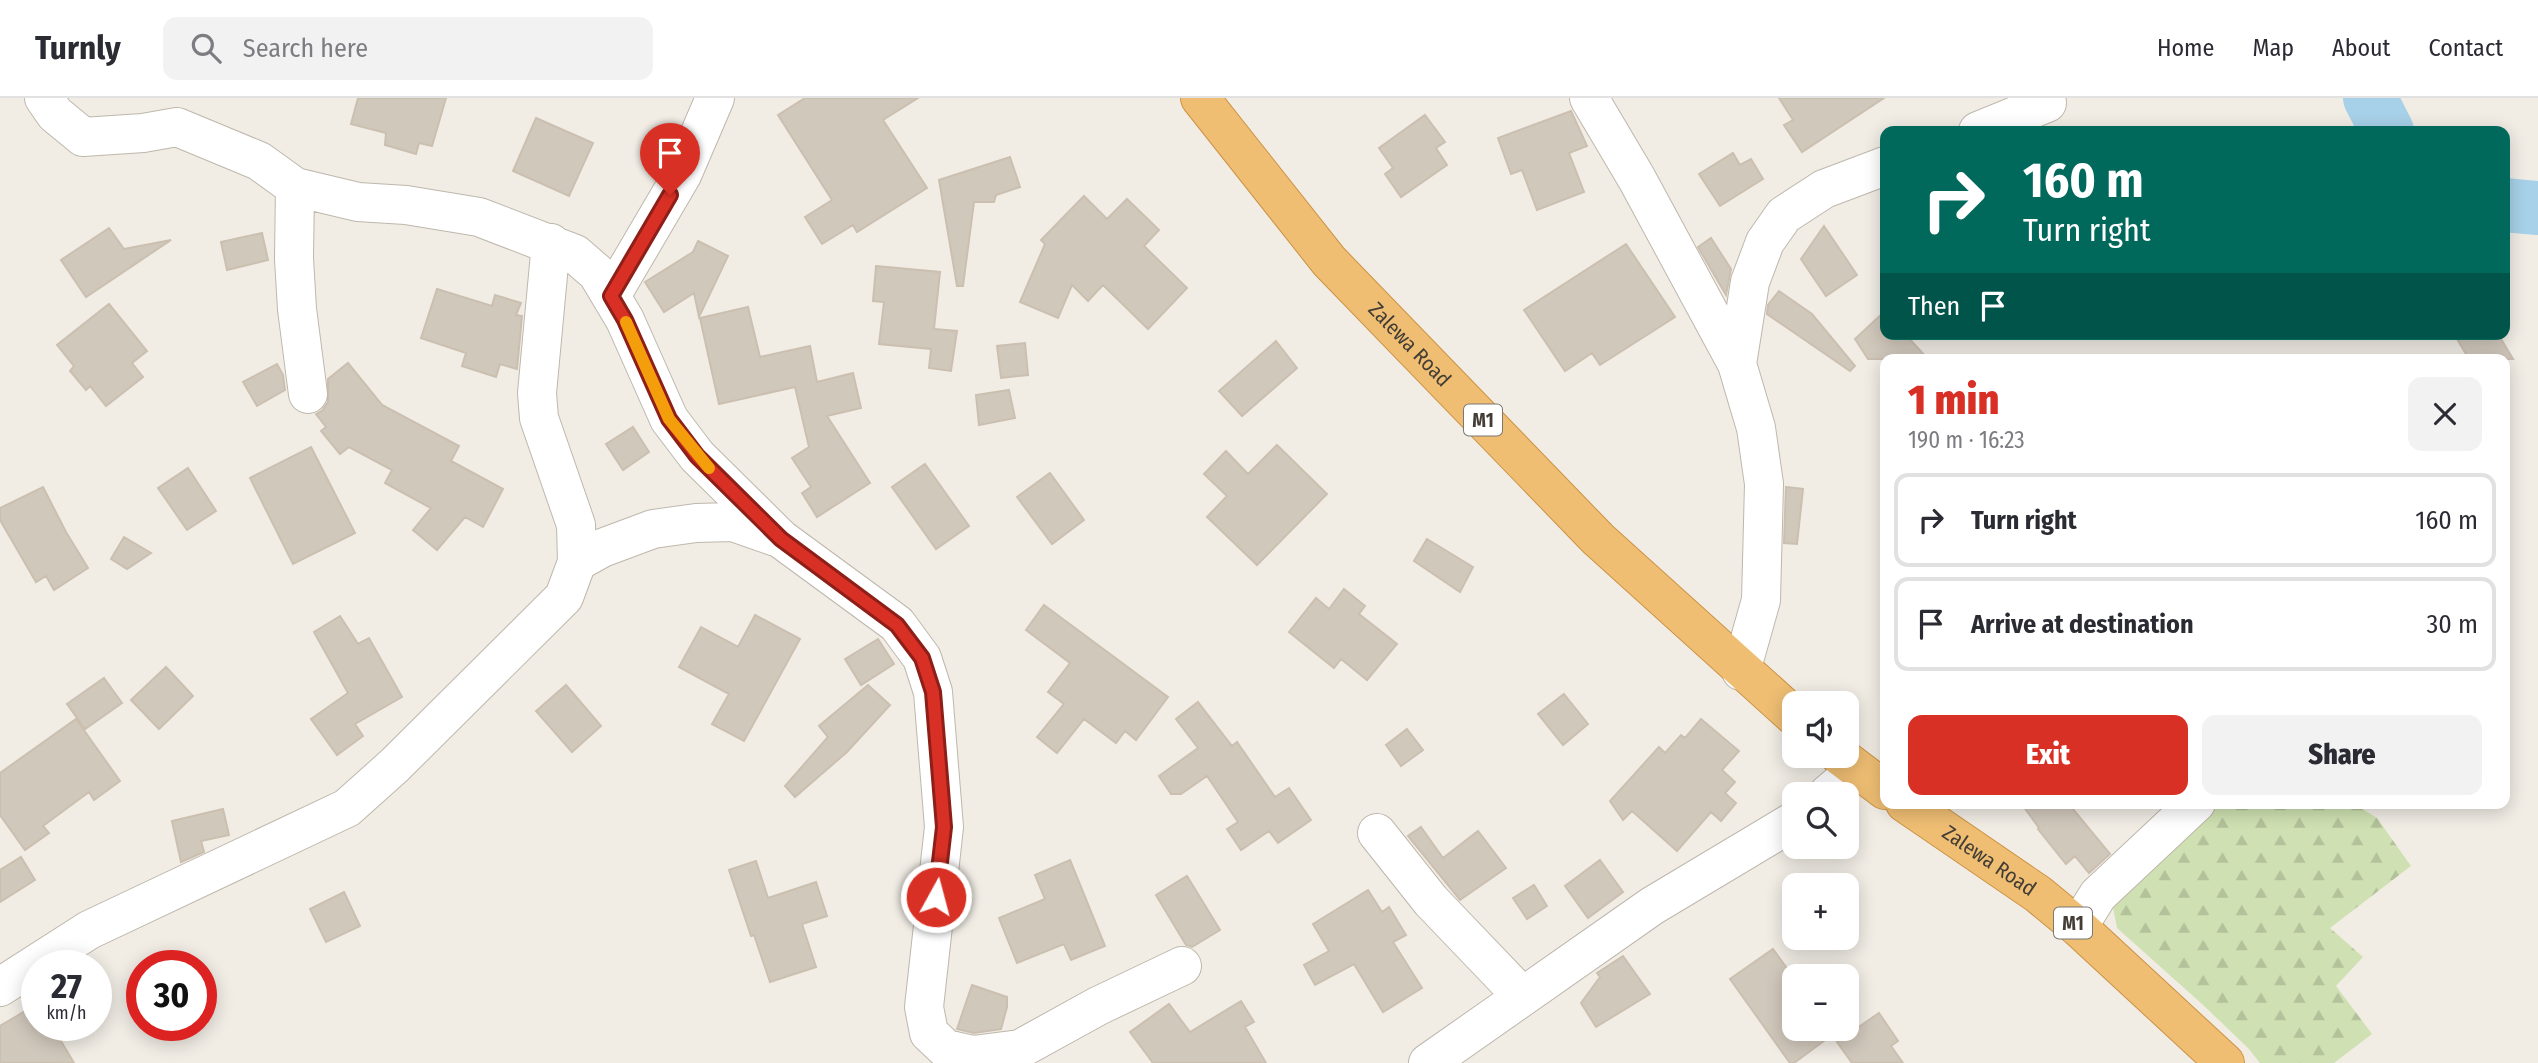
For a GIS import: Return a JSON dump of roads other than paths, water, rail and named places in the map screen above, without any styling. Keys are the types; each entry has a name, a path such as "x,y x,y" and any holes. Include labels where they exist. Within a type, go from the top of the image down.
{"highway":[{"name":"Zalewa Road","path":"1200,98 1329,261 1598,539 1782,706"},
{"name":"Zalewa Road","path":"1914,809 2038,894 2078,927 2225,1063"}],"street":[{"path":"44,98 55,114 83,136 144,133 177,127 259,161 295,187 358,202 406,205 479,217 575,254 597,273 625,320 669,419 697,456 781,539 897,625 922,658 933,692 944,827 924,1007 929,1032 946,1049 973,1055 1020,1049 1098,1006 1182,966"},
{"path":"611,296 682,175 715,98"},
{"path":"1589,98 1637,179 1737,364 1756,428 1764,484 1760,600 1741,671"},
{"path":"1990,126 2047,103"},
{"path":"1737,364 1750,282 1765,243 1784,215 1824,189 1880,168"},
{"path":"295,187 295,272 308,394"},
{"path":"0,987 89,930 347,808 395,765 564,597 577,562 576,525 539,418 537,393 551,243"},
{"path":"577,562 602,548 653,529 696,523 733,522 781,539"},
{"path":"1845,782 1860,772"},
{"path":"2078,927 2098,895 2190,809"},
{"path":"1434,1061 1652,906 1782,828"},
{"path":"1377,833 1431,901 1522,996"}],"waterway":[{"path":"2370,98 2384,126"},
{"path":"2510,206 2538,208"}]}
